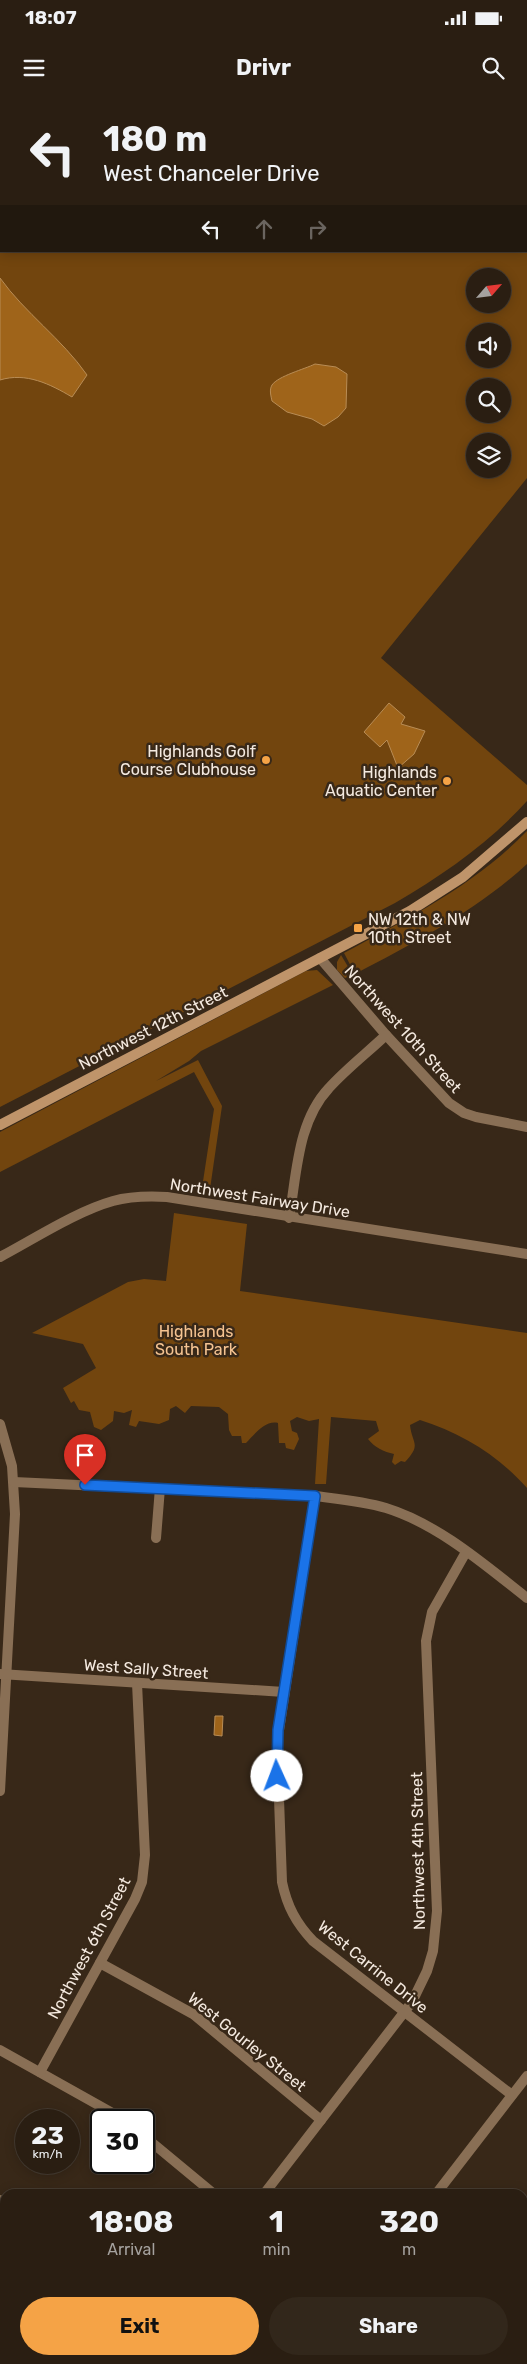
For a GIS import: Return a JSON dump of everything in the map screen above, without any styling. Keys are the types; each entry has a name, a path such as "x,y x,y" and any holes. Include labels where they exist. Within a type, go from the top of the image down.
{"main road":[{"name":"Northwest 12th Street","path":"0,1124 320,958 445,890 483,863 527,822"}],"street":[{"name":"Northwest 10th Street","path":"320,958 386,1035 456,1108 476,1117 527,1127"},
{"path":"289,1218 303,1138 309,1118 329,1088 386,1035"},
{"name":"Northwest Fairway Drive","path":"0,1257 89,1210 114,1201 131,1198 167,1197 289,1218 527,1254"},
{"path":"0,1424 9,1454 14,1482 15,1539 3,1674 0,1791"},
{"path":"14,1482 315,1496 364,1502 388,1509 433,1530 466,1552 527,1598"},
{"path":"156,1538 160,1488"},
{"name":"West Carrine Drive","path":"315,1496 284,1692 276,1758 282,1882 285,1898 296,1921 313,1941 512,2095"},
{"name":"Northwest 4th Street","path":"268,2189 404,2012 427,1971 436,1932 438,1911 426,1641 432,1612 466,1552"},
{"name":"West Sally Street","path":"3,1674 284,1692"},
{"name":"Northwest 6th Street","path":"40,2072 135,1899 145,1870 137,1683"},
{"name":"West Gourley Street","path":"100,1963 193,2014 321,2120"},
{"path":"0,2050 106,2109"},
{"path":"440,2189 527,2076"},
{"path":"155,2145 208,2189"}],"green space":[{"path":"0,252 527,252 527,478 381,658 527,785 527,801 497,831 431,881 395,903 0,1107"},
{"path":"527,831 527,864 507,881 445,925 355,974 344,953 417,913 463,884 486,868"},
{"path":"341,955 353,975 345,978 337,970 337,962"},
{"path":"317,970 333,985 201,1051 189,1061 156,1081 198,1060 222,1106 210,1189 202,1188 214,1109 194,1072 0,1172 0,1132 306,971"},
{"name":"Highlands South Park","path":"174,1213 247,1224 240,1291 527,1333 527,1488 504,1465 478,1446 450,1431 420,1420 410,1425 415,1444 413,1451 405,1462 401,1461 395,1465 392,1462 394,1454 379,1449 368,1439 379,1431 376,1421 331,1417 326,1484 315,1484 319,1419 309,1421 297,1417 290,1421 292,1431 297,1433 299,1439 294,1450 286,1448 285,1443 279,1443 278,1423 265,1426 246,1443 242,1443 241,1436 232,1436 229,1430 228,1414 219,1407 191,1406 185,1413 176,1406 170,1409 169,1420 159,1424 139,1421 136,1427 129,1425 132,1410 124,1413 114,1411 113,1421 101,1430 94,1427 90,1412 79,1410 74,1401 71,1403 63,1388 96,1368 83,1344 32,1333 128,1282 144,1279 166,1281"}],"shaded area":[{"path":"0,278 87,375 72,397 46,384 28,378 19,377 0,380"},
{"path":"315,364 336,367 347,374 346,408 338,417 324,426 312,419 287,412 272,401 270,391 275,382"},
{"path":"389,703 405,717 401,724 425,731 414,754 398,768 387,740 380,747 364,732"},
{"path":"215,1716 223,1716 222,1736 214,1735"}],"place":[{"name":"Highlands Golf Course Clubhouse","path":"266,760"},
{"name":"Highlands Aquatic Center","path":"447,781"},
{"name":"NW 12th & NW 10th Street","path":"358,928"}],"route":[{"path":"85,1485 315,1496 276,1743 277,1776"}]}
